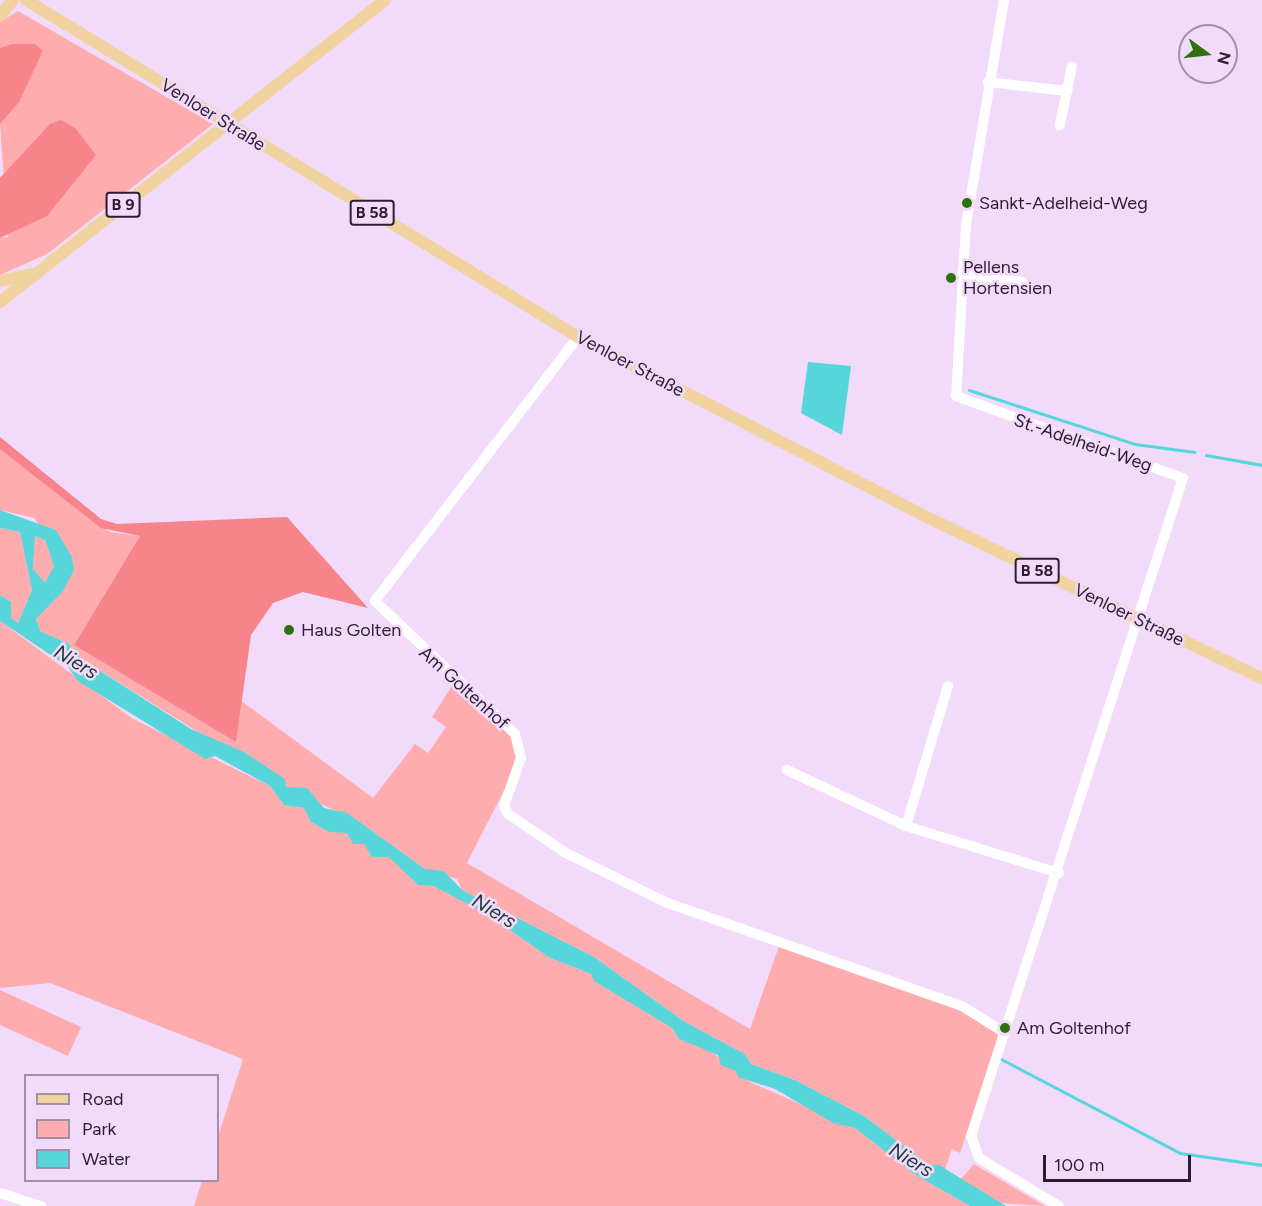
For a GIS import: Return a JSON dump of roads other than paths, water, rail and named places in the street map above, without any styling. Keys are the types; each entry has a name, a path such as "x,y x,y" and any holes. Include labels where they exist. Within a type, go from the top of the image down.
{"main road":[{"path":"0,16 13,0"},
{"name":"Venloer Straße","path":"26,0 578,337 1141,622 1262,678"},
{"name":"B 9","path":"0,302 385,0"},
{"path":"0,281 39,272"}],"street":[{"name":"St.-Adelheid-Weg","path":"1004,0 988,82 961,275 956,396 1183,478 1141,622"},
{"path":"1060,125 1072,66"},
{"path":"988,82 1067,91"},
{"path":"961,275 1023,282"},
{"name":"Am Goltenhof","path":"578,337 375,602 515,735 521,758 504,806 508,814 566,853 665,902 962,1006 1005,1033"},
{"path":"1059,1206 984,1161 972,1148 973,1129 1141,622"},
{"path":"906,826 948,686"},
{"path":"787,770 906,826 1059,873"},
{"path":"0,1193 40,1206"}],"water":[{"path":"808,362 851,366 842,435 801,413"},
{"name":"Niers","path":"0,510 56,530 72,557 74,570 63,591 36,619 40,631 69,644 83,660 191,729 244,752 285,779 286,787 307,788 324,808 347,813 425,869 444,871 462,890 594,957 685,1022 745,1054 751,1064 795,1080 864,1116 929,1165 939,1165 1006,1206 970,1206 914,1174 855,1128 833,1123 775,1089 738,1077 736,1071 721,1065 718,1055 679,1039 672,1028 594,981 591,974 548,957 489,915 433,886 418,885 389,857 372,857 364,844 353,844 347,833 329,832 311,822 304,808 284,805 270,786 215,756 205,759 78,681 67,666 0,621 0,595 11,602 11,618 18,623 32,590 20,532 0,528","holes":["35,536 45,540 54,566 45,583 33,569"]}],"waterway":[{"path":"969,390 1135,444 1194,452"},
{"path":"1206,455 1262,465"},
{"path":"1001,1059 1180,1153 1262,1165"}],"place":[{"name":"Sankt-Adelheid-Weg","path":"967,203"},
{"name":"Pellens Hortensien","path":"951,278"},
{"name":"Haus Golten","path":"289,630"},
{"name":"Am Goltenhof","path":"1005,1028"}]}
